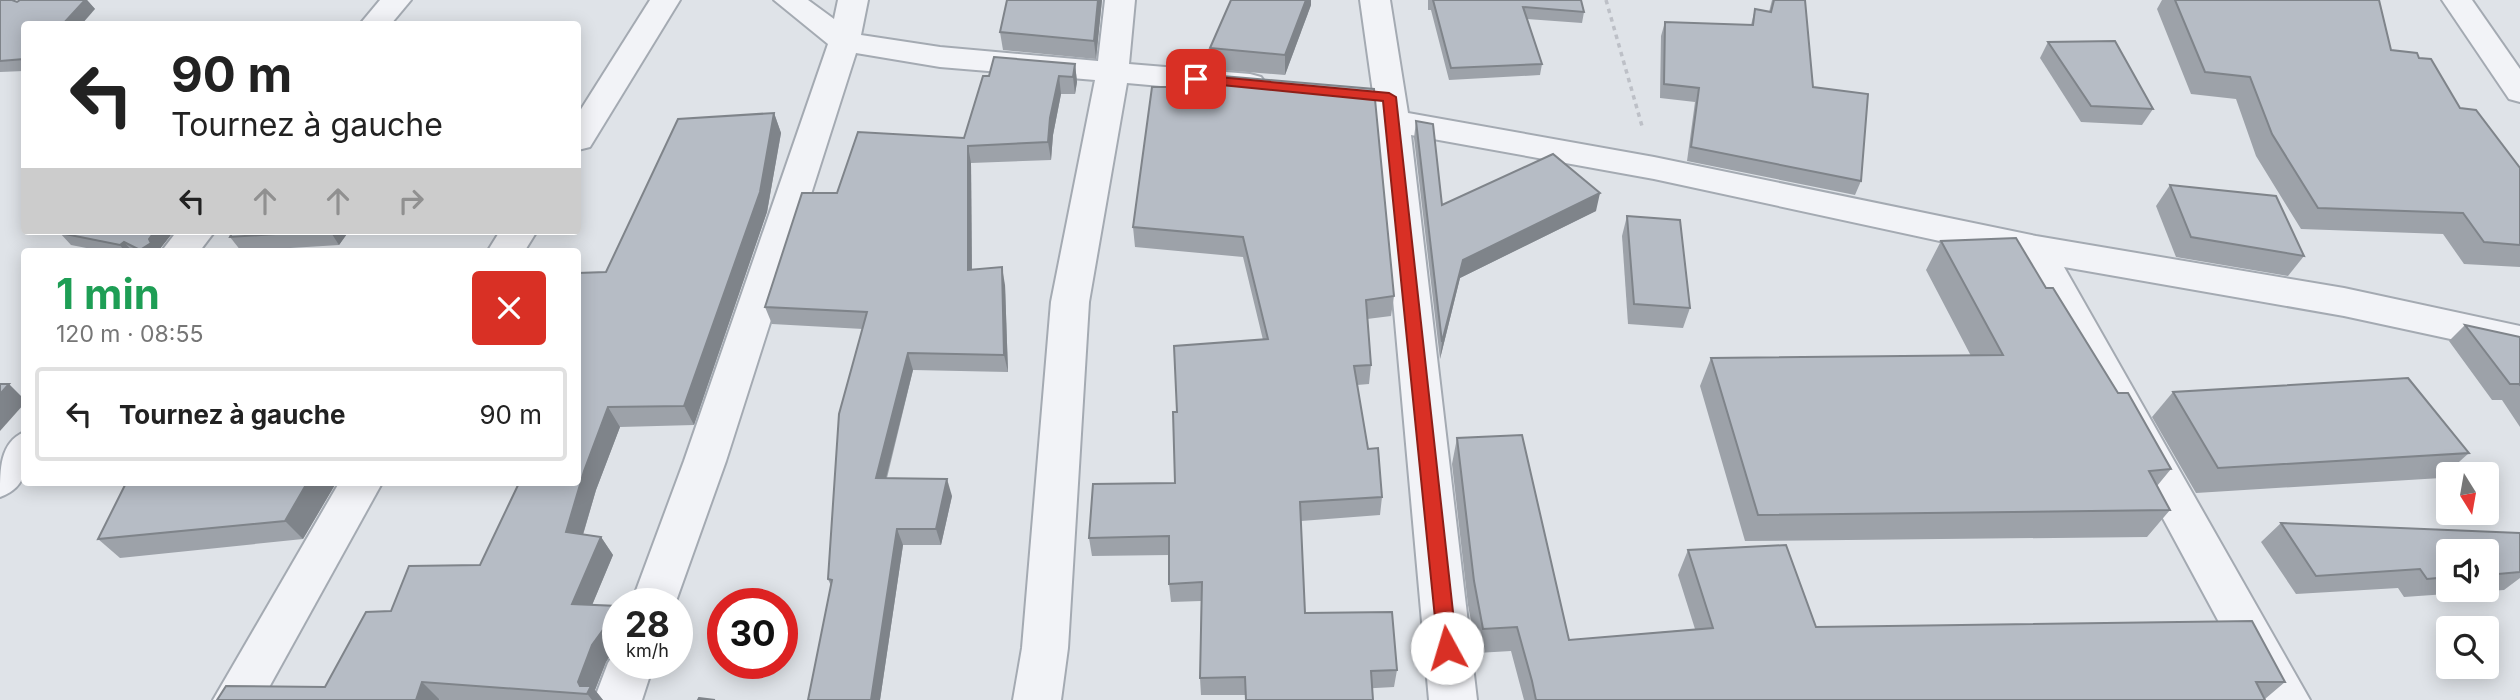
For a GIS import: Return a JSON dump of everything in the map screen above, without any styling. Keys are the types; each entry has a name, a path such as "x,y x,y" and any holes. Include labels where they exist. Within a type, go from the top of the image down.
{"street":[{"path":"377,21 396,0"},
{"path":"581,133 665,0"},
{"path":"789,0 844,42 940,57 1279,87"},
{"path":"659,588 705,461 844,42 853,0"},
{"path":"1037,700 1045,648 1070,302 1113,71 1120,0"},
{"path":"1375,0 1381,104 1453,700"},
{"path":"2457,0 2520,92"},
{"path":"1381,104 1654,168 2036,249 2344,302 2520,340"},
{"path":"2036,249 2287,700"},
{"path":"0,480 21,452"},
{"path":"237,700 359,486"},
{"path":"618,700 625,679"}],"path":[{"path":"1606,0 1654,168"}],"building":[{"path":"0,0 85,0 66,21 21,21 21,59 0,61"},
{"path":"1007,0 1098,0 1094,41 1000,32"},
{"path":"1231,0 1306,0 1285,55 1210,48"},
{"path":"1433,0 1581,0 1584,12 1523,7 1542,64 1451,68"},
{"path":"1774,0 1805,0 1813,87 1868,94 1861,181 1691,147 1699,88 1664,84 1665,22 1753,25 1755,9 1771,12"},
{"path":"2175,0 2379,0 2391,50 2417,53 2419,58 2431,59 2460,108 2476,110 2520,168 2520,245 2484,242 2463,213 2318,208 2272,134 2250,77 2205,72"},
{"path":"2115,41 2153,109 2091,106 2048,42"},
{"path":"994,57 1075,64 1073,77 1059,76 1048,142 968,146 968,270 1002,267 1004,355 908,353 876,478 947,479 936,529 897,529 871,700 808,700 832,580 828,579 839,414 867,312 765,307 802,193 837,193 858,132 964,138 983,76 989,76"},
{"path":"1199,74 1374,89 1394,296 1366,300 1371,365 1354,366 1368,449 1378,448 1382,497 1300,502 1305,613 1392,612 1397,670 1371,671 1373,700 1246,700 1245,677 1200,678 1202,582 1169,584 1169,536 1089,538 1093,484 1175,483 1173,412 1177,412 1174,346 1268,339 1243,237 1133,227 1152,87 1193,87"},
{"path":"774,113 760,192 684,406 608,407 581,481 581,273 606,272 678,119"},
{"path":"1416,121 1433,124 1442,205 1553,154 1600,193 1463,260 1442,342"},
{"path":"2170,185 2276,196 2304,256 2191,237"},
{"path":"1627,216 1680,220 1690,308 1634,304"},
{"path":"70,235 152,235 149,239 151,243 143,248 136,248 124,242 120,245"},
{"path":"2016,238 2046,288 2053,288 2118,393 2128,393 2171,469 2149,471 2170,510 1758,515 1711,358 2003,355 1941,241"},
{"path":"2465,325 2520,337 2520,385 2510,384"},
{"path":"2408,378 2469,453 2218,468 2173,392"},
{"path":"0,384 9,384 0,394"},
{"path":"1522,435 1569,640 1713,628 1688,550 1786,545 1816,627 2252,621 2285,682 2256,682 2265,700 1536,700 1517,627 1483,629 1474,581 1457,438"},
{"path":"124,486 305,486 285,521 98,539"},
{"path":"518,486 580,486 566,532 601,537 572,604 602,605 602,631 592,645 578,682 580,686 591,686 587,694 422,682 416,700 217,700 226,686 325,687 366,612 391,611 409,566 480,565"},
{"path":"2281,523 2520,533 2520,572 2499,574 2499,539 2436,539 2436,578 2427,579 2420,569 2316,576"}],"route":[{"path":"1196,79 1389,97 1447,648"}]}
